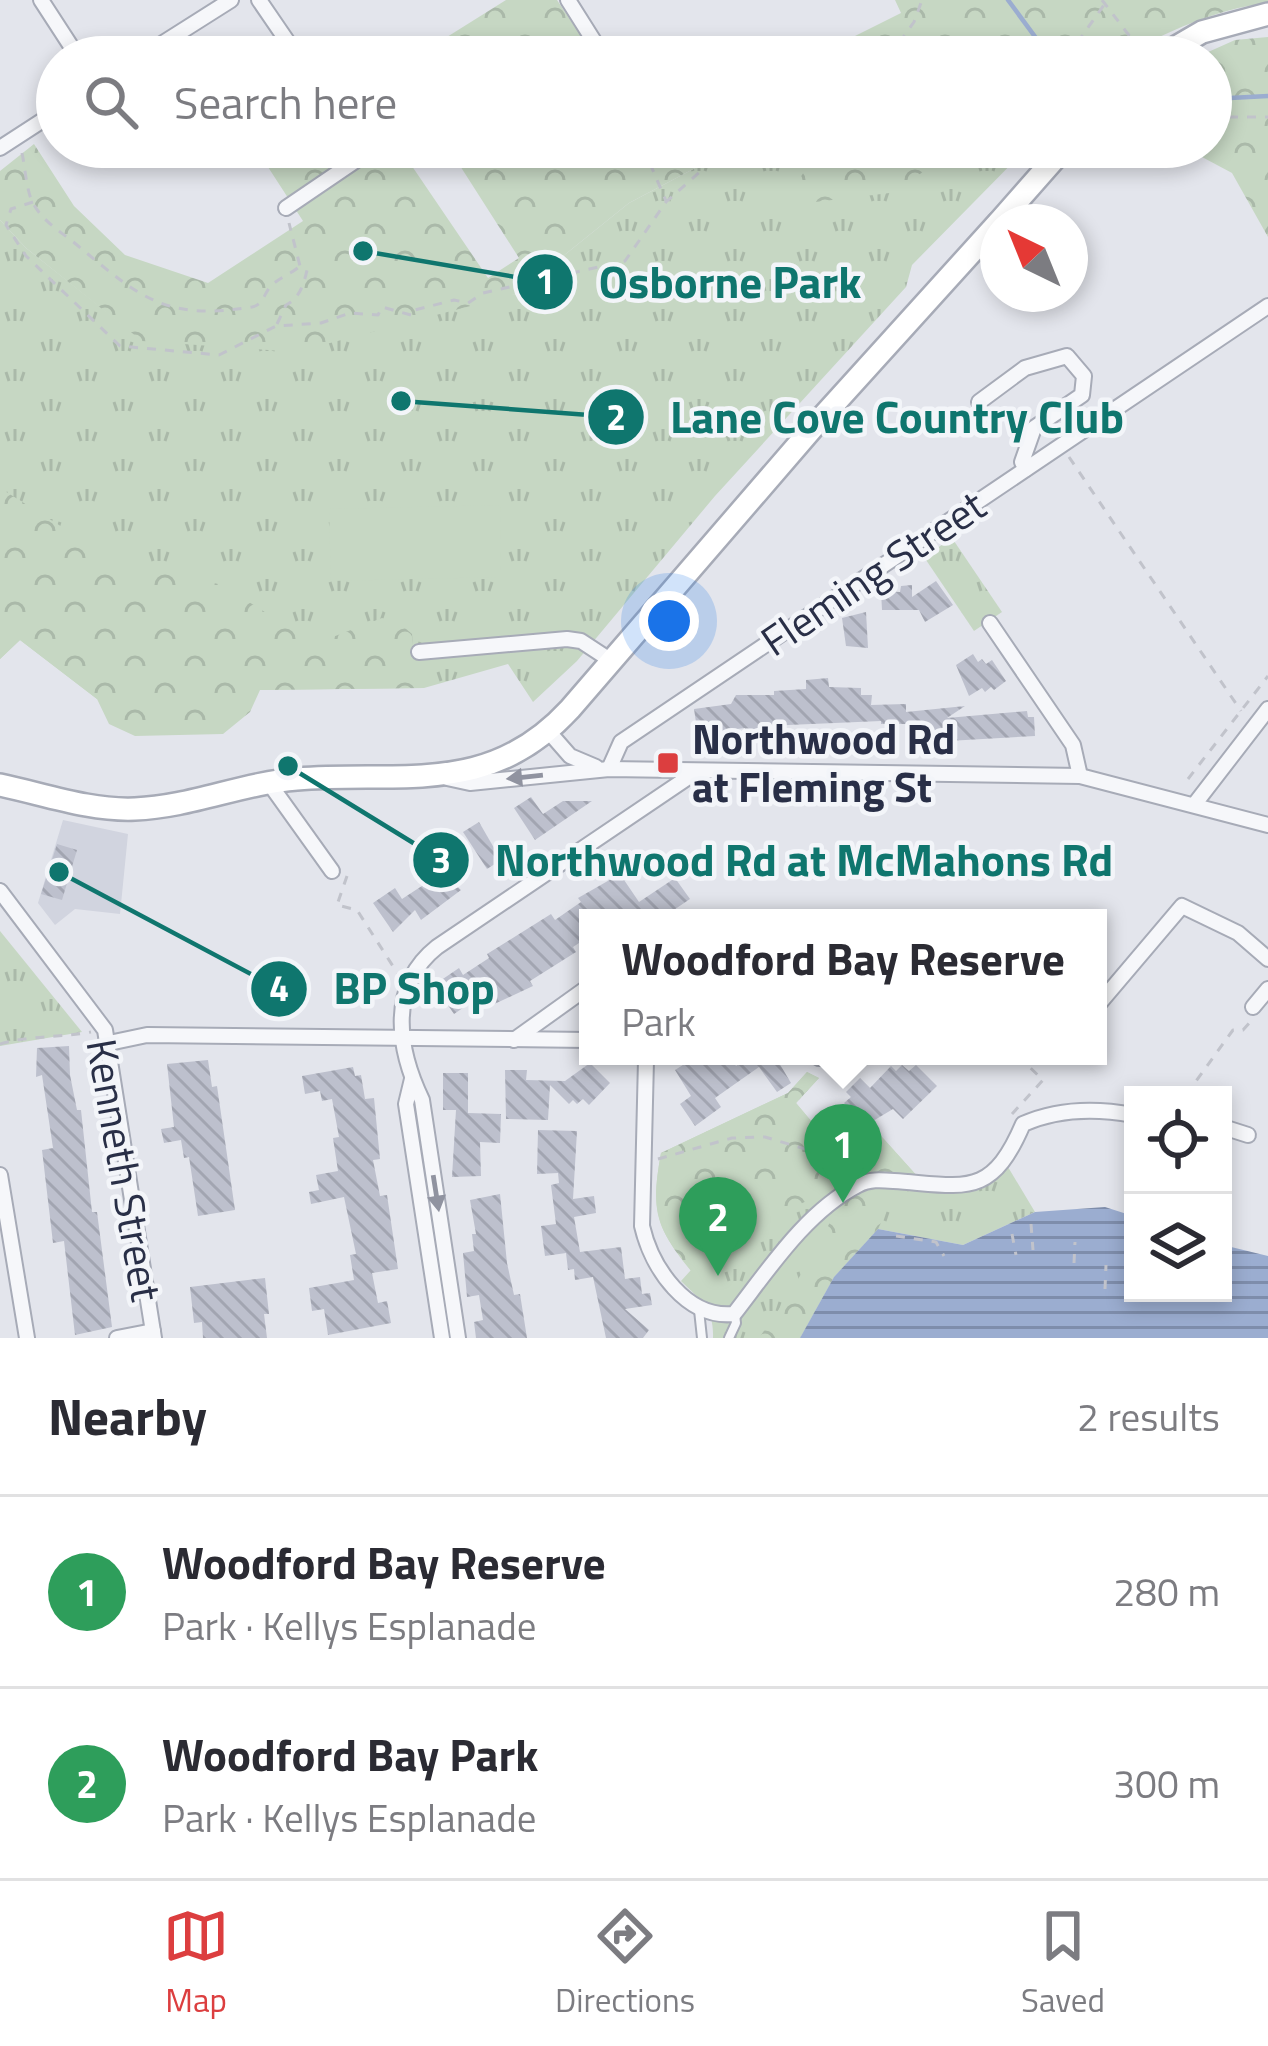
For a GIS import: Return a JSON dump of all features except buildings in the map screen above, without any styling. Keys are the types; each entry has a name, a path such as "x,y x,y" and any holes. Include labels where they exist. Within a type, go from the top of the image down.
{"main road":[{"path":"1195,36 1268,14"},
{"path":"1014,204 1046,168"},
{"path":"0,784 136,809 294,779 442,777 500,761 549,732 980,242"}],"street":[{"path":"41,0 64,36"},
{"path":"174,36 231,0"},
{"path":"259,0 284,36"},
{"path":"568,0 591,36"},
{"path":"0,148 36,125"},
{"path":"286,208 345,168"},
{"name":"Fleming Street","path":"609,769 621,742 1268,306"},
{"path":"979,402 1025,368 1067,356 1084,376 1082,395 1034,428 1022,462 1026,469"},
{"path":"991,623 1072,745 1080,776"},
{"path":"419,652 567,639 581,641 610,660"},
{"path":"1194,806 1268,709"},
{"path":"549,732 579,762 609,769"},
{"path":"442,777 470,783 609,769 1080,776 1268,825"},
{"path":"458,1338 422,1100 412,1079 401,1016 405,986 416,966 437,947 697,772"},
{"path":"269,783 330,868"},
{"name":"Kenneth Street","path":"0,891 107,1036 153,1335"},
{"path":"1107,994 1182,906 1238,934 1268,959"},
{"path":"1253,1007 1268,989"},
{"path":"514,1040 579,993"},
{"path":"107,1036 579,1040"},
{"path":"646,1065 642,1226 647,1247 658,1267 699,1310 716,1316 734,1314 830,1203 861,1183 878,1179 965,1186 1004,1164 1023,1124 1048,1113 1124,1113"},
{"path":"412,1079 406,1104 442,1338"},
{"path":"1232,1130 1248,1136"},
{"path":"0,1174 28,1338"},
{"path":"117,1338 153,1335"}],"lane":[{"path":"699,1310 702,1338"},
{"path":"729,1338 736,1323 734,1314"}],"path":[{"path":"903,36 922,0"},
{"path":"1081,36 1104,2 1129,36"},
{"path":"1232,117 1268,117"},
{"path":"19,136 33,202 44,219 125,287 170,307 220,314 240,305 252,307 262,301 273,282 300,266"},
{"path":"652,168 667,202"},
{"path":"33,202 11,209 5,225 26,256 121,346 219,355 276,326 321,323 350,314 378,315 382,307 411,315 411,311 454,300 468,302 482,293 625,261 667,202 705,168"},
{"path":"276,326 304,284 307,271 300,266 286,208"},
{"path":"1061,445 1241,711"},
{"path":"1188,779 1268,676"},
{"path":"330,868 346,870 347,882 337,905 357,910 405,986"},
{"path":"1193,1086 1233,1030 1243,1030 1250,1022 1253,1007"},
{"path":"0,1044 31,1035 47,1040 107,1036"},
{"path":"1011,1113 1042,1080 1027,1065"},
{"path":"644,1162 732,1138 765,1137 859,1168 861,1183"},
{"path":"1031,1225 1033,1250"},
{"path":"1012,1234 1016,1255"},
{"path":"896,1236 936,1242 944,1256"},
{"path":"1074,1263 1075,1242"},
{"path":"1105,1289 1106,1264"}],"shaded area":[{"path":"63,820 128,834 120,914 75,909 55,925 38,903"}],"green space":[{"path":"506,0 557,0 581,36 449,36"},
{"path":"895,0 1268,0 1210,16 1164,36 855,36 901,13"},
{"path":"1268,37 1268,237 1232,173 1223,168 1232,168 1235,40"},
{"path":"34,144 36,168 49,168 74,206 125,255 208,283 303,221 269,168 413,168 488,278 519,258 461,168 695,168 629,203 516,294 296,352 142,341 26,248 0,220 0,171"},
{"path":"695,168 1007,168 912,265 906,287 715,496 577,661 533,702 508,664 424,688 97,699 20,640 0,659 0,220 26,248 142,340 516,294 629,203"},
{"path":"806,168 927,168 898,192 782,206"},
{"path":"0,488 110,557 222,585 301,635 325,640 382,618 399,623 412,634 414,657 426,671 424,688 260,690 250,712 223,734 135,736 109,724 97,699 20,640 0,659"},
{"path":"500,505 501,577 331,581 329,509"},
{"path":"952,538 1002,612 974,631 924,557"},
{"path":"0,931 82,1032 0,1046"},
{"path":"807,1072 819,1078 796,1103 833,1147 873,1127 927,1187 966,1189 1008,1167 1035,1212 963,1245 878,1229 834,1277 800,1338 713,1338 709,1312 681,1281 691,1270 669,1241 658,1216 661,1153 788,1093"},
{"path":"807,1072 819,1078 796,1103 833,1147 873,1127 927,1187 898,1187 878,1229 834,1277 800,1338 759,1338 792,1290 855,1178 729,1238 691,1271 659,1217 656,1189 661,1153 788,1093"}],"water":[{"path":"1105,1207 1124,1213 1124,1302 1232,1302 1232,1247 1268,1256 1268,1338 800,1338 834,1277 878,1229 963,1245 1035,1212"}],"waterway":[{"path":"1008,0 1035,36"},
{"path":"1232,98 1268,96"}],"place":[{"name":"Osborne Park","path":"363,251"},
{"name":"Lane Cove Country Club","path":"401,401"},
{"name":"Northwood Rd at Fleming St","path":"668,763"},
{"name":"Northwood Rd at McMahons Rd","path":"288,766"},
{"name":"BP Shop","path":"59,872"},
{"name":"Woodford Bay Reserve","path":"843,1203"},
{"name":"Woodford Bay Park","path":"718,1276"}]}
